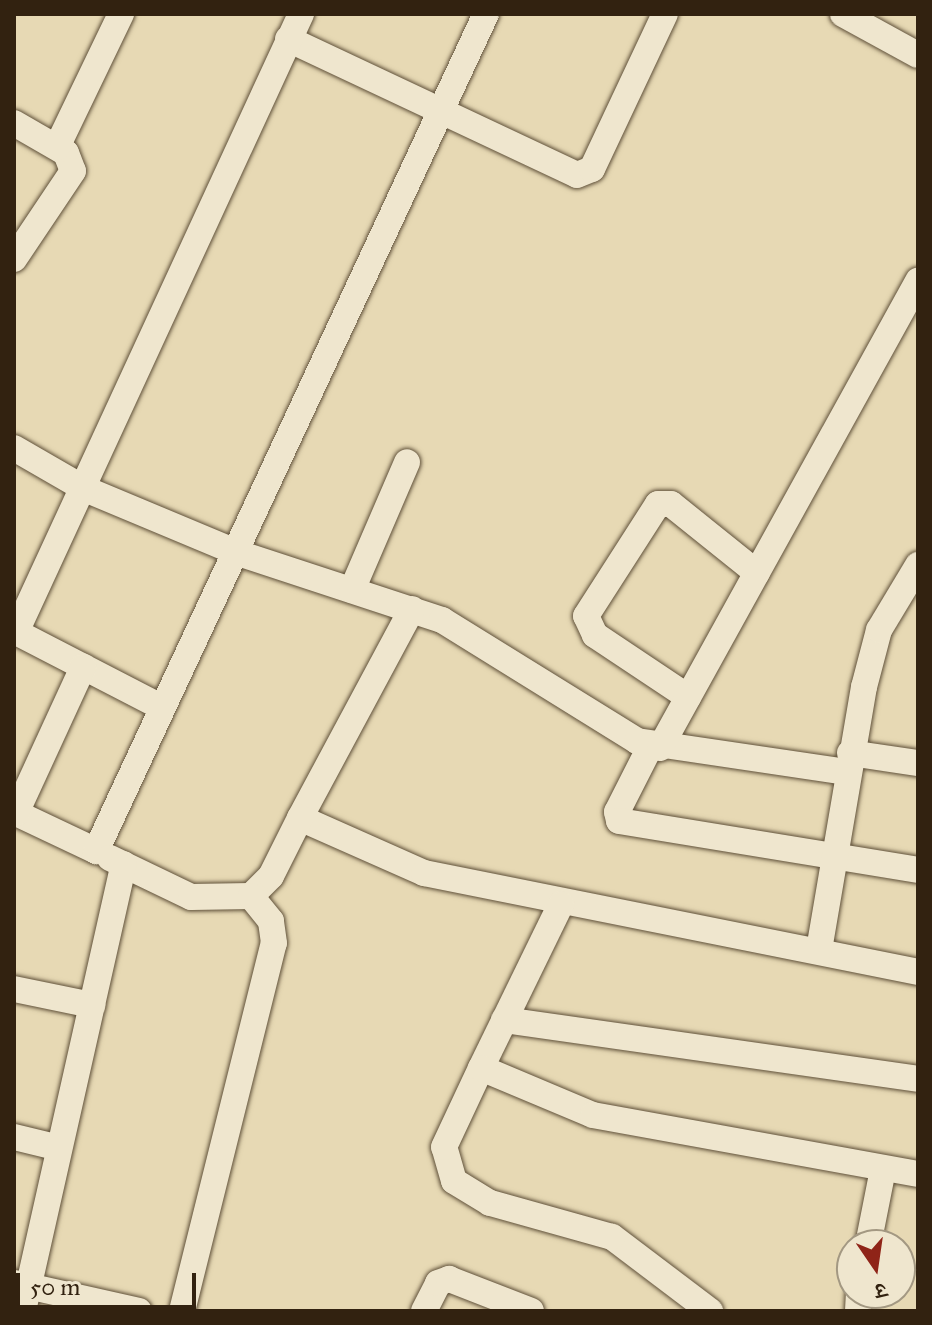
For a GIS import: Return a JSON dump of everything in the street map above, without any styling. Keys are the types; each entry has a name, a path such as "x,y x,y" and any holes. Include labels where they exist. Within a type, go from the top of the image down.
{"street":[{"path":"57,147 121,14"},
{"path":"161,707 15,631 85,489 301,14"},
{"path":"96,851 161,707 238,553 486,14"},
{"path":"288,39 441,108 569,173 584,174 665,14"},
{"path":"843,14 918,55"},
{"path":"14,123 57,147 73,171 14,259"},
{"path":"918,281 688,697 617,812 619,821 918,870"},
{"path":"14,448 85,489 238,553 412,609 489,646 617,732 656,747 848,763 918,763"},
{"path":"352,590 407,462"},
{"path":"688,697 595,635 586,616 658,504 671,504 757,573"},
{"path":"819,950 848,763 879,630 918,565"},
{"path":"83,667 15,813 191,897 251,896 271,876 412,609"},
{"path":"300,818 409,868 561,904 819,950 918,972"},
{"path":"124,864 59,1148 22,1293 139,1311"},
{"path":"182,1311 274,943 271,921 251,896"},
{"path":"561,904 444,1147 454,1181 490,1203 612,1237 710,1311"},
{"path":"14,989 92,1005"},
{"path":"504,1020 918,1079"},
{"path":"481,1068 593,1115 918,1174"},
{"path":"14,1137 59,1148"},
{"path":"871,1229 883,1169"},
{"path":"424,1311 438,1283 449,1279 531,1311"}]}
